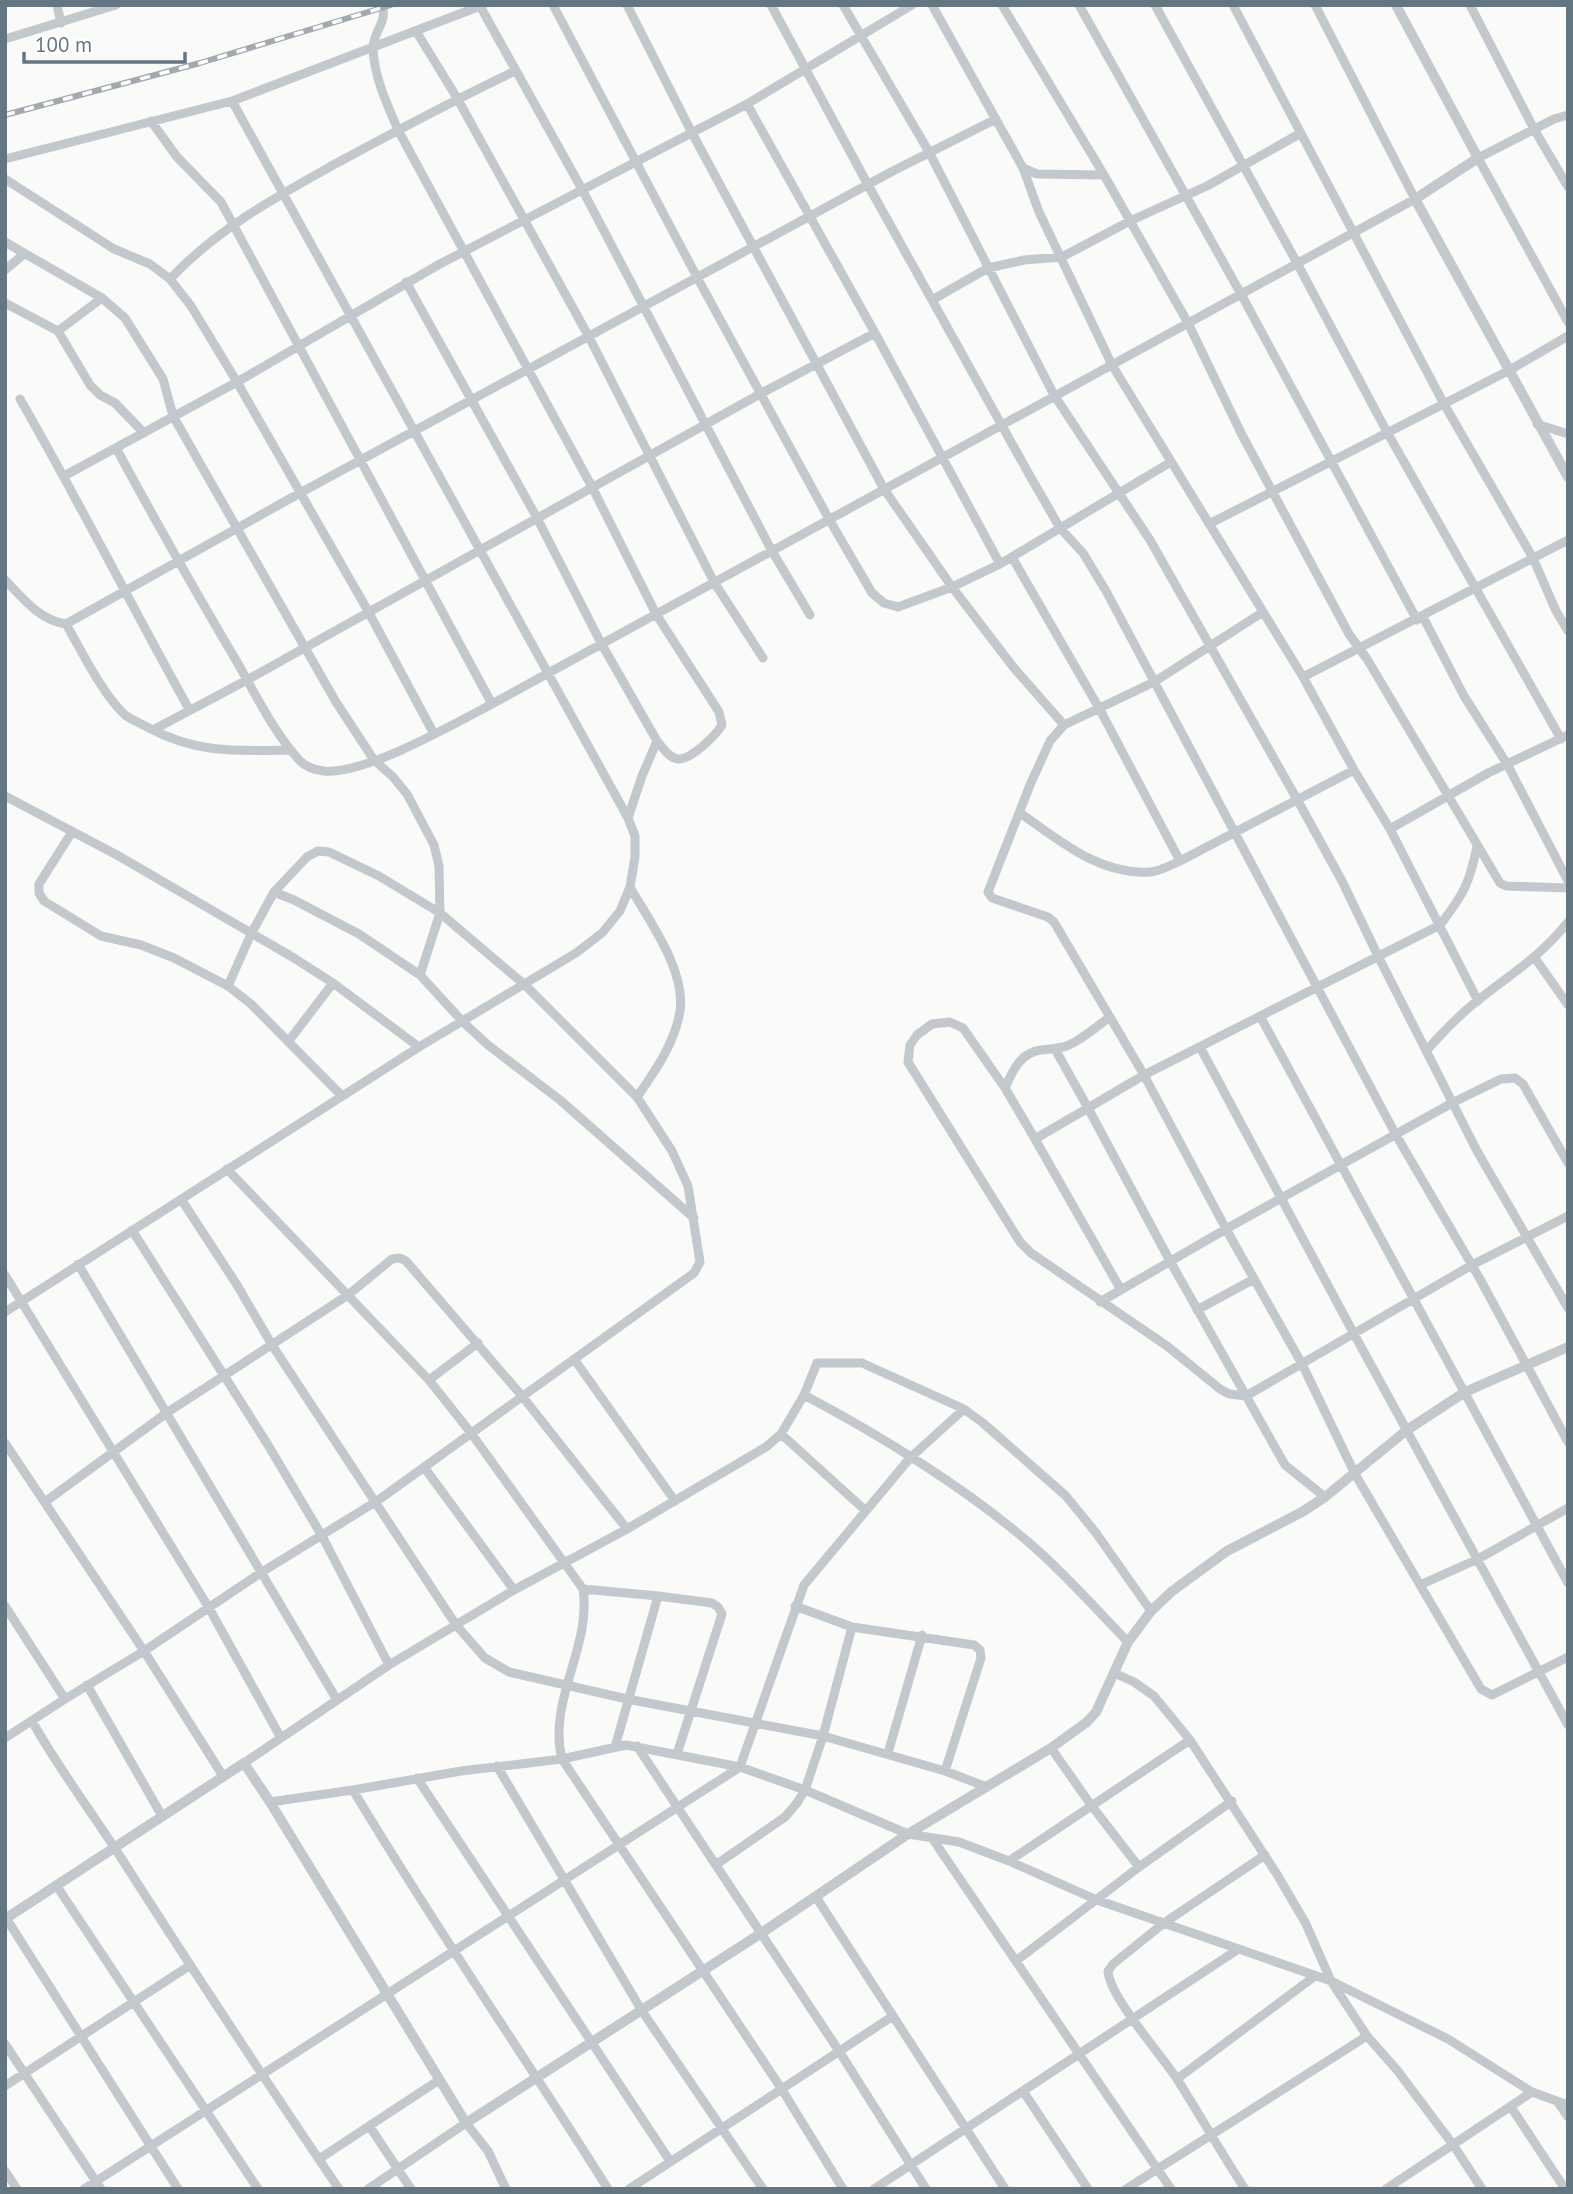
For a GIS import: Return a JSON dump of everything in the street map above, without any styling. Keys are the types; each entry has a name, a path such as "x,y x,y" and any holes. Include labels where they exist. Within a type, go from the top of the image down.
{"street":[{"path":"57,5 61,23"},
{"path":"5,39 116,5"},
{"path":"382,5 383,21 373,47 375,66 398,130 592,487 656,614 719,712 722,725 717,735 687,757 678,759 668,755 657,741 601,643 537,518 406,282"},
{"path":"553,5 829,519 872,593 884,604 898,607 952,587 1000,564 1171,462"},
{"path":"628,5 692,133 884,489 952,587 1014,668 1064,725"},
{"path":"771,5 868,186 1060,528 1083,553 1106,591 1319,986 1396,1135 1472,1265 1568,1442"},
{"path":"843,5 929,152 1054,396 1121,494 1298,801 1342,881 1452,1103 1568,1308"},
{"path":"64,476 237,382 406,282 747,104 912,5"},
{"path":"932,5 1002,134 1023,167 1039,212 1112,365 1303,677 1390,829 1478,1001"},
{"path":"1002,5 1104,175 1188,323 1241,433 1349,634 1450,796 1500,883 1506,886 1568,888"},
{"path":"1079,5 1420,618 1464,696 1507,764 1568,881"},
{"path":"1155,5 1387,432 1476,589 1566,738 1507,764 1390,829"},
{"path":"1233,5 1444,404 1533,558 1556,611 1568,631"},
{"path":"1315,5 1415,199 1568,477"},
{"path":"1396,5 1568,322"},
{"path":"1470,5 1534,129 1568,187"},
{"path":"5,159 232,101 482,6 514,71 583,191 772,551 810,615"},
{"path":"416,31 457,98 589,337 714,582 763,658"},
{"path":"170,279 200,249 284,193 457,98 514,71"},
{"path":"5,1312 419,1047 576,953 603,933 620,911 630,887 635,836 628,818 232,101"},
{"path":"747,104 1000,564"},
{"path":"117,447 177,561 279,734 302,764 325,771 344,769 374,760 434,734 492,704 1415,199 1478,158 1553,119 1568,115"},
{"path":"5,580 42,616 53,622 66,624 414,431 929,152 996,119"},
{"path":"151,121 182,163 221,202 492,704"},
{"path":"932,300 988,268 1024,260 1062,257 1130,221 1185,197 1301,133"},
{"path":"1023,167 1037,174 1104,175"},
{"path":"5,179 114,249 150,264 170,279 191,306 368,611 434,734"},
{"path":"5,242 102,298 125,318 163,379 173,416 346,719 374,760 407,794 434,845 439,866 440,912 420,975"},
{"path":"5,270 24,254"},
{"path":"58,331 102,298"},
{"path":"5,303 58,331 90,385 100,395 115,403 144,433"},
{"path":"153,730 705,424 875,333"},
{"path":"1209,524 1508,371 1568,337"},
{"path":"20,399 189,709"},
{"path":"1537,424 1568,434"},
{"path":"1303,677 1360,650 1568,540"},
{"path":"1012,557 1099,708 1180,861"},
{"path":"1263,612 1154,682 1064,725 1050,741 988,892 992,898 1048,917 1054,922 1144,1075 1302,1364 1355,1474 1481,1689 1492,1695 1568,1657"},
{"path":"66,624 126,715 171,739 200,748 240,751 291,750"},
{"path":"628,818 657,741"},
{"path":"1020,813 1077,853 1102,864 1131,871 1152,872 1236,833 1354,770"},
{"path":"5,796 150,874 333,983 419,1047"},
{"path":"72,832 39,884 39,893 44,901 101,936 141,945 174,958 228,986 251,1004 342,1096"},
{"path":"1035,1139 1144,1075 1440,925 1462,897 1471,877 1477,846"},
{"path":"5,1738 145,1651 261,1572 377,1501 694,1273 700,1262 688,1186 681,1167 637,1097 525,985 440,912 379,876 329,852 318,851 307,857 274,892 251,934 228,986"},
{"path":"630,887 665,948 678,980 680,997 675,1030 660,1063 637,1097"},
{"path":"274,892 359,934 420,975 488,1045 560,1100 694,1218"},
{"path":"1426,1051 1478,1001 1535,958 1568,922"},
{"path":"1535,958 1568,1005"},
{"path":"288,1042 333,983"},
{"path":"1260,1016 1568,1583"},
{"path":"1004,1088 1015,1066 1024,1056 1039,1050 1070,1045 1110,1017"},
{"path":"1121,1290 1035,1139 963,1028 950,1022 932,1024 917,1035 910,1045 908,1062 1012,1231 1031,1253 1167,1346 1229,1394 1246,1396 1472,1265 1568,1216"},
{"path":"1200,1047 1568,1725"},
{"path":"1055,1049 1285,1465 1325,1497"},
{"path":"1100,1302 1452,1103 1501,1079 1515,1078 1524,1084 1568,1163"},
{"path":"227,1169 429,1380 471,1433 583,1589 585,1613 559,1725 558,1745 562,1759 781,2088 843,2189"},
{"path":"181,1199 272,1345 456,1625 485,1658 509,1672 567,1686 756,1725 823,1735 946,1770 987,1787"},
{"path":"132,1230 322,1536 390,1665"},
{"path":"44,1502 168,1412 348,1294 392,1259 400,1258 406,1261 478,1342 627,1529"},
{"path":"78,1264 337,1700"},
{"path":"5,1275 209,1608 281,1738"},
{"path":"1197,1310 1255,1279"},
{"path":"429,1380 478,1342"},
{"path":"368,2189 537,2076 760,1934 908,1834 1051,1748 1087,1722 1096,1712 1128,1642 1151,1611 1171,1592 1227,1551 1325,1497 1407,1430 1465,1392 1568,1347"},
{"path":"574,1359 675,1501"},
{"path":"178,2189 6,1919 390,1665 514,1590 627,1529 766,1447 781,1434 804,1395 817,1363 862,1363 964,1409 1066,1496 1096,1533 1151,1611"},
{"path":"804,1395 842,1415 997,1516 1036,1549 1128,1642"},
{"path":"84,2189 99,2185 206,2110 740,1767 795,1606 810,1576 910,1458 964,1409"},
{"path":"781,1434 866,1511"},
{"path":"5,1443 145,1651 223,1776"},
{"path":"424,1467 514,1590"},
{"path":"1420,1585 1478,1559 1568,1508"},
{"path":"583,1589 712,1603 722,1614 677,1754"},
{"path":"615,1747 658,1596"},
{"path":"5,1606 65,1699"},
{"path":"795,1606 852,1627 974,1645 980,1650 981,1658 946,1770"},
{"path":"716,1864 785,1817 805,1790 852,1627"},
{"path":"888,1753 922,1636"},
{"path":"1114,1673 1134,1682 1154,1696 1190,1740 1232,1801 1306,1924 1331,1981 1367,2036 1397,2070 1454,2146 1482,2189"},
{"path":"87,1685 162,1816"},
{"path":"32,1721 54,1760 338,2189"},
{"path":"1009,1861 1190,1740"},
{"path":"270,1801 498,1766 562,1759 626,1745 740,1767 805,1790 908,1834 959,1842 1097,1900 1331,1981 1448,2039 1532,2092 1568,2105"},
{"path":"637,1746 839,2051 926,2189"},
{"path":"1051,1748 1139,1867"},
{"path":"244,1763 270,1801 466,2123 488,2151 506,2189"},
{"path":"498,1766 642,2011 723,2126 763,2189"},
{"path":"417,1778 670,2161"},
{"path":"353,1790 453,1953 537,2076 608,2189"},
{"path":"1017,1961 1139,1867 1232,1801"},
{"path":"932,1838 1171,2189"},
{"path":"1245,2189 1177,2079 1108,1980 1108,1971 1164,1923 1265,1855"},
{"path":"56,1885 258,2189"},
{"path":"816,1897 1005,2189"},
{"path":"874,2189 1237,1950"},
{"path":"5,2086 189,1966"},
{"path":"1177,2079 1315,1976"},
{"path":"629,2189 893,2016"},
{"path":"1126,2189 1367,2036"},
{"path":"5,2044 99,2185"},
{"path":"319,2160 439,2080"},
{"path":"1023,2091 1088,2189"},
{"path":"1389,2188 1532,2092"},
{"path":"1556,2100 1568,2117"},
{"path":"1511,2107 1565,2189"},
{"path":"370,2127 411,2189"},
{"path":"5,2171 17,2189"}],"railway":[{"path":"5,115 200,63 391,5"}]}
